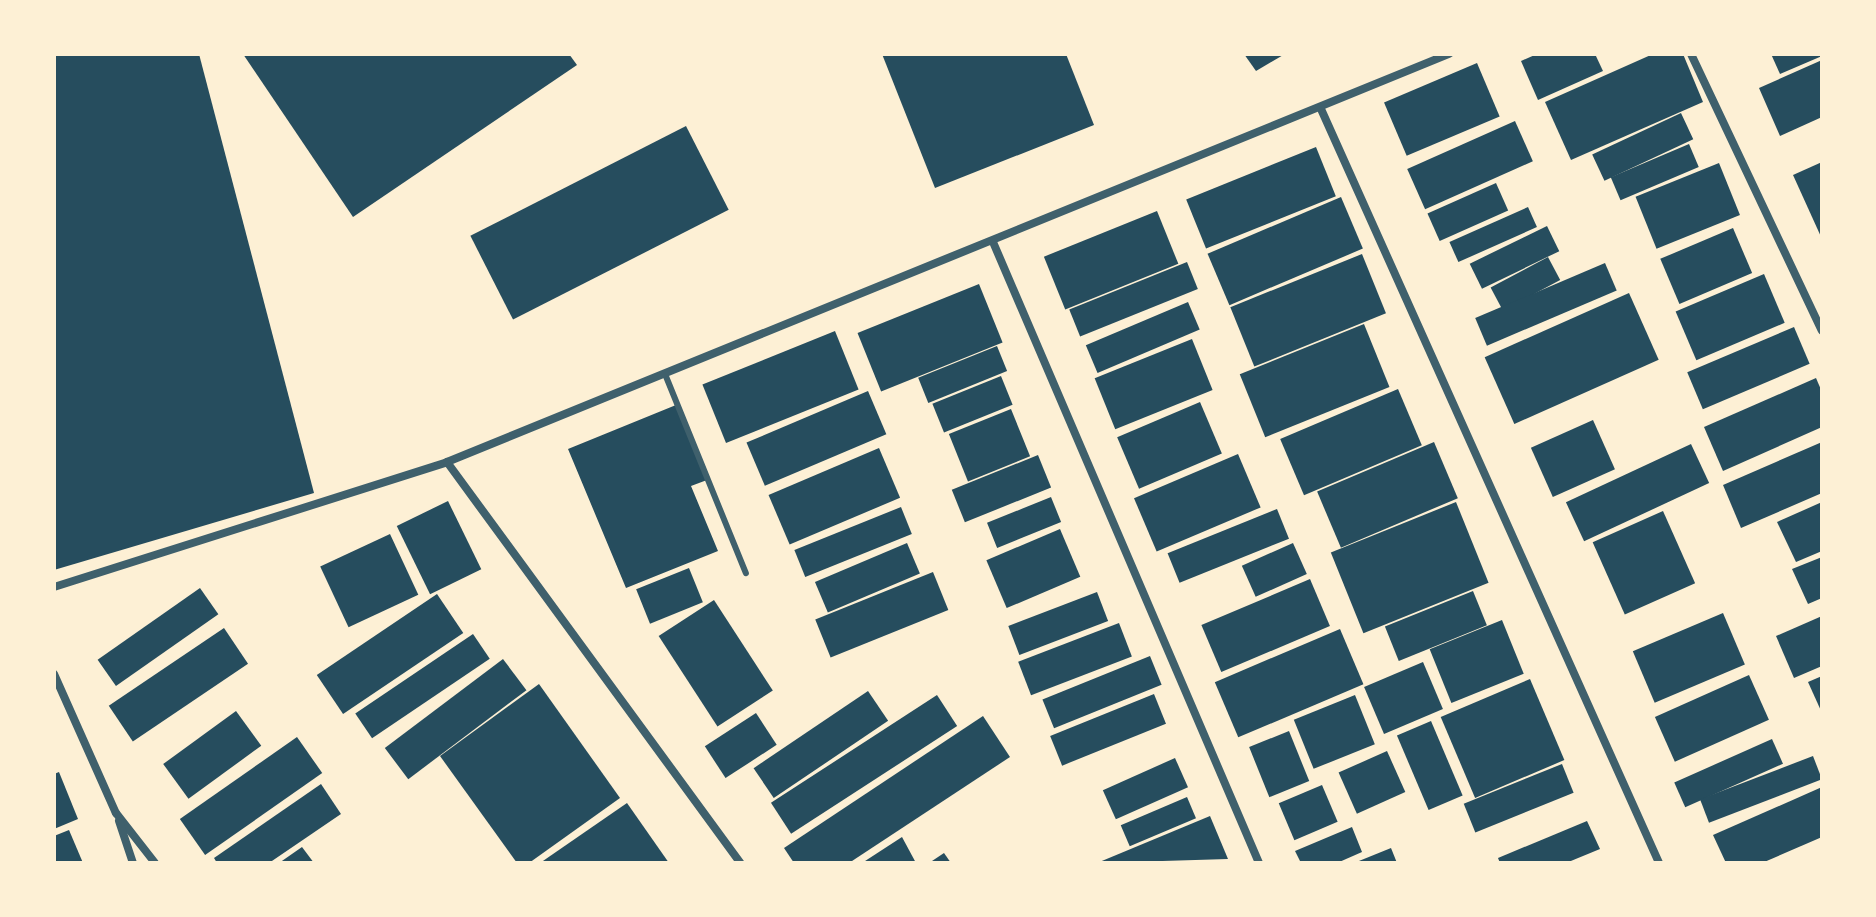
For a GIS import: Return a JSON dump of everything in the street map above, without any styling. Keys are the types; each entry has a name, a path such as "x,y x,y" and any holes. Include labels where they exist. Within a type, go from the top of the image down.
{"street":[{"path":"54,587 447,462 1321,109 1449,54"},
{"path":"1691,54 1822,331"},
{"path":"1321,109 1659,863"},
{"path":"993,242 1259,863"},
{"path":"447,462 740,863"},
{"path":"54,674 116,813 133,863"},
{"path":"116,813 155,863"}],"lane":[{"path":"665,374 746,573"}],"building":[{"path":"54,54 199,54 314,493 54,570"},
{"path":"243,54 569,54 577,65 353,217"},
{"path":"882,54 1066,54 1094,125 935,188"},
{"path":"1244,54 1285,54 1256,71"},
{"path":"1537,54 1595,54 1603,71 1538,100 1521,61"},
{"path":"1653,54 1683,54 1703,102 1571,160 1545,102"},
{"path":"1771,54 1822,54 1822,56 1780,74"},
{"path":"1822,60 1822,117 1780,136 1759,88"},
{"path":"1477,63 1500,116 1407,156 1384,102"},
{"path":"1681,113 1693,139 1604,181 1592,154"},
{"path":"1515,121 1533,161 1425,209 1407,169"},
{"path":"686,126 729,210 513,320 470,236"},
{"path":"1689,144 1699,167 1621,200 1611,177"},
{"path":"1316,147 1336,196 1206,249 1186,199"},
{"path":"1822,162 1822,239 1793,175"},
{"path":"1719,163 1740,215 1657,249 1636,197"},
{"path":"1496,183 1508,210 1440,241 1427,214"},
{"path":"1341,197 1363,249 1229,305 1208,254"},
{"path":"1528,207 1537,227 1458,262 1449,242"},
{"path":"1157,211 1178,264 1065,310 1044,257"},
{"path":"1547,226 1559,251 1482,289 1470,264"},
{"path":"1733,228 1752,273 1679,304 1660,259"},
{"path":"1362,254 1386,313 1254,367 1230,307"},
{"path":"1548,257 1560,280 1503,310 1491,288"},
{"path":"1187,262 1198,289 1080,336 1069,310"},
{"path":"1605,263 1617,291 1487,346 1475,318"},
{"path":"1764,274 1785,323 1696,360 1676,312"},
{"path":"979,284 1003,342 881,391 858,333"},
{"path":"1629,293 1659,360 1514,424 1485,357"},
{"path":"1188,302 1200,330 1098,373 1086,345"},
{"path":"1364,324 1389,387 1265,437 1240,374"},
{"path":"1794,327 1810,364 1703,409 1687,372"},
{"path":"835,331 859,389 726,443 702,385"},
{"path":"1192,339 1213,390 1115,429 1095,378"},
{"path":"997,346 1007,371 928,403 918,378"},
{"path":"1001,376 1013,405 944,432 932,404"},
{"path":"1816,378 1822,392 1822,427 1723,471 1704,427"},
{"path":"1398,389 1422,445 1304,495 1280,439"},
{"path":"868,391 886,434 765,486 746,443"},
{"path":"1200,402 1222,454 1139,489 1117,437"},
{"path":"676,405 707,480 691,486 718,551 626,588 568,449"},
{"path":"1011,409 1030,456 968,481 949,434"},
{"path":"1593,420 1615,469 1553,497 1531,448"},
{"path":"1434,442 1458,498 1341,548 1317,492"},
{"path":"1822,442 1822,493 1741,528 1723,485"},
{"path":"1691,444 1709,483 1584,541 1566,502"},
{"path":"879,448 900,498 790,545 769,495"},
{"path":"1238,454 1261,507 1157,552 1134,498"},
{"path":"1038,455 1051,487 965,522 952,490"},
{"path":"1051,497 1061,522 997,548 987,523"},
{"path":"448,501 481,569 430,594 397,526"},
{"path":"1456,502 1489,583 1363,633 1331,553"},
{"path":"1822,502 1822,551 1796,562 1777,522"},
{"path":"901,507 912,534 805,577 794,550"},
{"path":"1277,509 1289,539 1180,583 1168,553"},
{"path":"1663,511 1695,583 1625,614 1593,542"},
{"path":"1060,529 1080,577 1007,608 986,560"},
{"path":"390,534 418,595 349,627 320,567"},
{"path":"907,543 920,573 828,612 815,582"},
{"path":"1293,543 1307,574 1256,597 1242,566"},
{"path":"1822,557 1822,598 1808,604 1792,569"},
{"path":"689,568 703,602 650,624 636,589"},
{"path":"933,572 948,610 831,658 815,620"},
{"path":"1310,579 1330,626 1221,672 1201,625"},
{"path":"200,588 218,614 116,686 98,660"},
{"path":"1473,591 1487,625 1399,661 1385,627"},
{"path":"1097,592 1108,621 1019,655 1008,626"},
{"path":"437,594 463,633 343,714 317,675"},
{"path":"714,600 773,691 717,727 659,636"},
{"path":"1723,613 1745,665 1655,703 1633,651"},
{"path":"1822,616 1822,666 1794,678 1776,636"},
{"path":"1502,620 1524,674 1451,703 1430,649"},
{"path":"1119,623 1132,657 1031,695 1018,662"},
{"path":"224,628 248,664 133,741 109,706"},
{"path":"1340,629 1363,684 1238,737 1215,682"},
{"path":"473,634 490,659 372,738 355,713"},
{"path":"1150,656 1162,685 1054,728 1042,699"},
{"path":"503,659 526,690 408,779 385,748"},
{"path":"1423,662 1443,709 1384,734 1364,687"},
{"path":"1749,675 1769,720 1675,762 1655,717"},
{"path":"1822,676 1822,713 1808,682"},
{"path":"1530,679 1564,760 1475,798 1441,717"},
{"path":"539,684 620,798 529,863 517,863 440,756"},
{"path":"868,691 888,721 774,798 754,768"},
{"path":"1154,694 1166,724 1062,766 1050,736"},
{"path":"937,695 957,726 791,834 771,803"},
{"path":"1355,695 1375,744 1314,769 1294,720"},
{"path":"236,711 261,746 188,799 163,764"},
{"path":"756,713 777,745 726,778 705,746"},
{"path":"983,716 1010,757 849,863 794,863 784,848"},
{"path":"1431,721 1463,796 1429,810 1397,735"},
{"path":"1289,731 1309,781 1269,797 1249,747"},
{"path":"297,737 322,773 205,855 180,819"},
{"path":"1772,739 1783,764 1685,807 1674,783"},
{"path":"1387,751 1405,792 1357,814 1339,773"},
{"path":"1813,756 1822,779 1709,823 1700,799"},
{"path":"1175,758 1188,787 1116,819 1103,790"},
{"path":"1562,764 1574,793 1475,832 1464,804"},
{"path":"59,772 78,819 54,829 54,774"},
{"path":"321,784 341,814 269,863 217,863 214,858"},
{"path":"1322,785 1338,822 1294,840 1279,803"},
{"path":"1822,787 1822,837 1762,863 1726,863 1713,835"},
{"path":"1187,797 1196,818 1130,846 1121,825"},
{"path":"627,803 669,863 540,863"},
{"path":"1210,816 1228,859 1097,863"},
{"path":"1587,821 1600,849 1566,863 1500,863 1498,858"},
{"path":"1352,827 1362,852 1337,863 1301,863 1295,851"},
{"path":"69,830 83,863 54,863 54,836"},
{"path":"902,837 916,863 862,863"},
{"path":"302,847 314,863 279,863"},
{"path":"1391,848 1397,863 1354,863"},
{"path":"944,853 951,863 929,863"}]}
